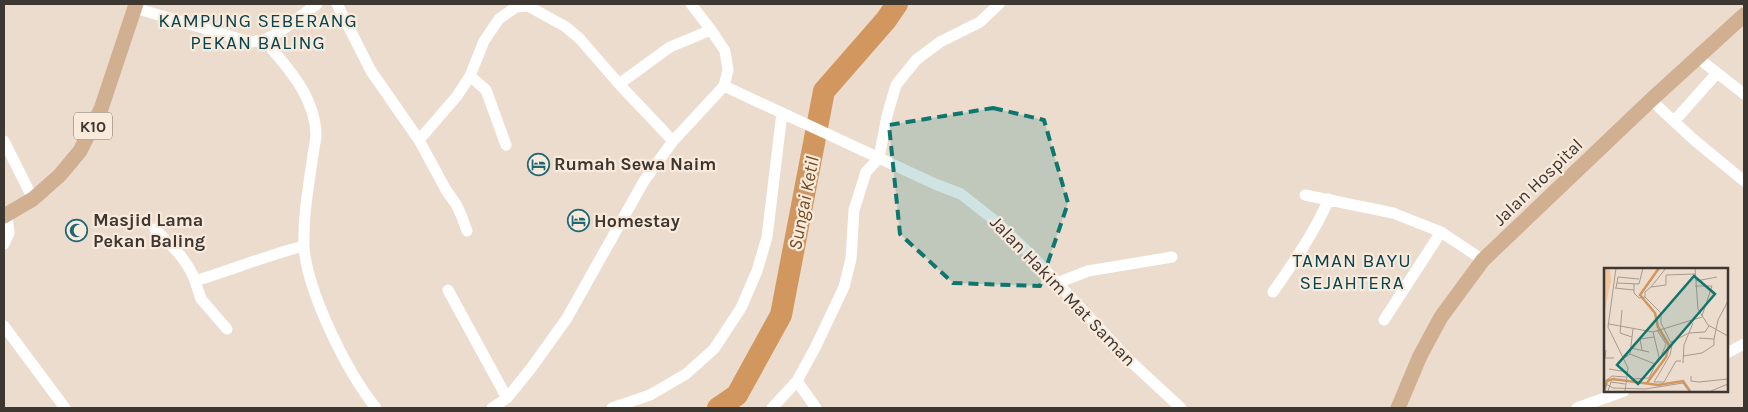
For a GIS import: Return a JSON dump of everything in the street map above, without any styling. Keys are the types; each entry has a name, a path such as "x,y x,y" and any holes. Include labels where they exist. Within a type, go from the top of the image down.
{"main road":[{"name":"K10","path":"5,216 33,199 60,175 80,151 101,109 135,6"},
{"name":"Jalan Hospital","path":"1398,408 1420,356 1441,317 1483,260 1651,100 1744,15"}],"street":[{"path":"135,6 250,42 264,40 278,33 317,4"},
{"path":"337,4 371,71 419,140 462,216 466,231"},
{"path":"492,408 507,398 532,368 567,318 644,181 673,141 724,86 728,70 725,51 691,4"},
{"path":"772,408 797,381 844,287 851,259 854,210 866,172 879,158 887,116 896,85 916,60 940,42 980,22 999,4"},
{"path":"419,140 457,96 470,76 484,41 499,19 516,7 528,6 566,27 580,39 673,141"},
{"path":"619,84 670,47 711,30"},
{"path":"264,40 291,71 302,89 313,117 316,136 304,246 314,289 325,317 360,386 376,408"},
{"path":"1698,58 1744,94"},
{"path":"1678,118 1717,73"},
{"path":"470,76 486,90 506,146"},
{"name":"Jalan Hakim Mat Saman","path":"724,86 935,184 961,194 982,209 1010,234 1129,360 1181,408"},
{"path":"1651,100 1744,182"},
{"path":"612,408 650,395 686,374 714,349 741,308 757,271 767,237 782,113"},
{"path":"4,141 33,199"},
{"path":"1305,195 1393,213 1442,232 1483,260"},
{"path":"1273,292 1302,252 1321,219 1329,199"},
{"path":"4,244 9,233 5,216"},
{"path":"155,229 191,269 201,299 227,329"},
{"path":"1384,320 1442,232"},
{"path":"195,281 222,273 264,256 304,246"},
{"path":"1057,282 1088,271 1172,257"},
{"path":"448,290 507,398"},
{"path":"4,326 65,408"},
{"path":"1728,352 1744,344"},
{"path":"797,381 816,408"},
{"path":"1577,408 1621,392"}],"highlighted area":[{"path":"993,108 1044,120 1068,203 1040,286 953,283 900,234 889,125"}],"waterway":[{"name":"Sungai Ketil","path":"718,408 737,395 781,315 824,91 886,20 897,4"}],"place":[{"name":"Rumah Sewa Naim","path":"538,164"},
{"name":"Homestay","path":"578,221"},
{"name":"Masjid Lama Pekan Baling","path":"77,230"}],"district":[{"name":"KAMPUNG SEBERANG PEKAN BALING","path":"258,31"},
{"name":"TAMAN BAYU SEJAHTERA","path":"1352,271"}]}
